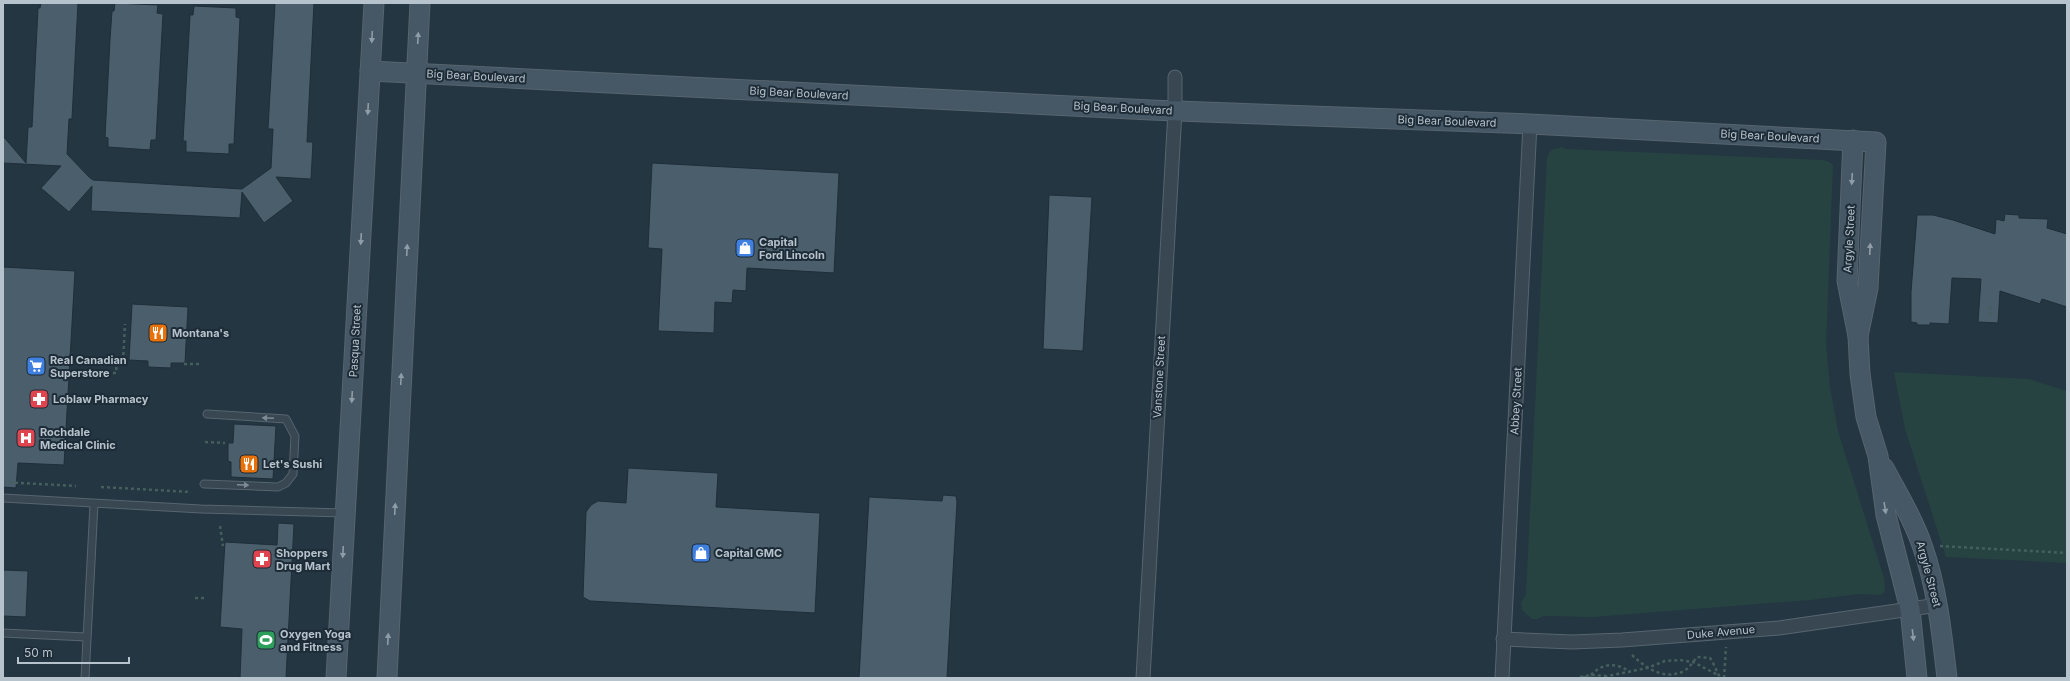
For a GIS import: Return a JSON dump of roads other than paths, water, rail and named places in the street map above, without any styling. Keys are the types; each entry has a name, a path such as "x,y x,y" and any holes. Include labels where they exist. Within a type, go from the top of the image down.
{"street":[{"name":"Pasqua Street","path":"336,678 374,3"},
{"path":"386,678 420,3"},
{"name":"Big Bear Boulevard","path":"370,70 1174,111 1530,124 1876,142"},
{"name":"Vanstone Street","path":"1143,678 1175,76"},
{"name":"Abbey Street","path":"1502,678 1530,124"},
{"name":"Argyle Street","path":"1854,140 1847,281 1858,336 1860,374 1866,417 1878,456 1886,515 1910,609 1917,678"},
{"name":"Argyle Street","path":"1858,336 1868,288 1876,142"},
{"name":"Argyle Street","path":"1878,456 1905,507 1922,545 1938,605 1947,678"},
{"name":"Duke Avenue","path":"1503,639 1572,642 1622,640 1779,628 1938,605"}],"lane":[{"path":"204,484 278,486 286,483 293,474 295,436 286,419 207,414"},
{"path":"3,498 94,504 346,513"},
{"path":"85,678 94,504"},
{"path":"3,633 86,637"}],"place":[{"name":"Capital Ford Lincoln","path":"745,248"},
{"name":"Montana's","path":"158,333"},
{"name":"Real Canadian Superstore","path":"36,366"},
{"name":"Loblaw Pharmacy","path":"39,399"},
{"name":"Rochdale Medical Clinic","path":"26,438"},
{"name":"Let's Sushi","path":"249,464"},
{"name":"Capital GMC","path":"701,553"},
{"name":"Shoppers Drug Mart","path":"262,559"},
{"name":"Oxygen Yoga and Fitness","path":"266,640"}]}
